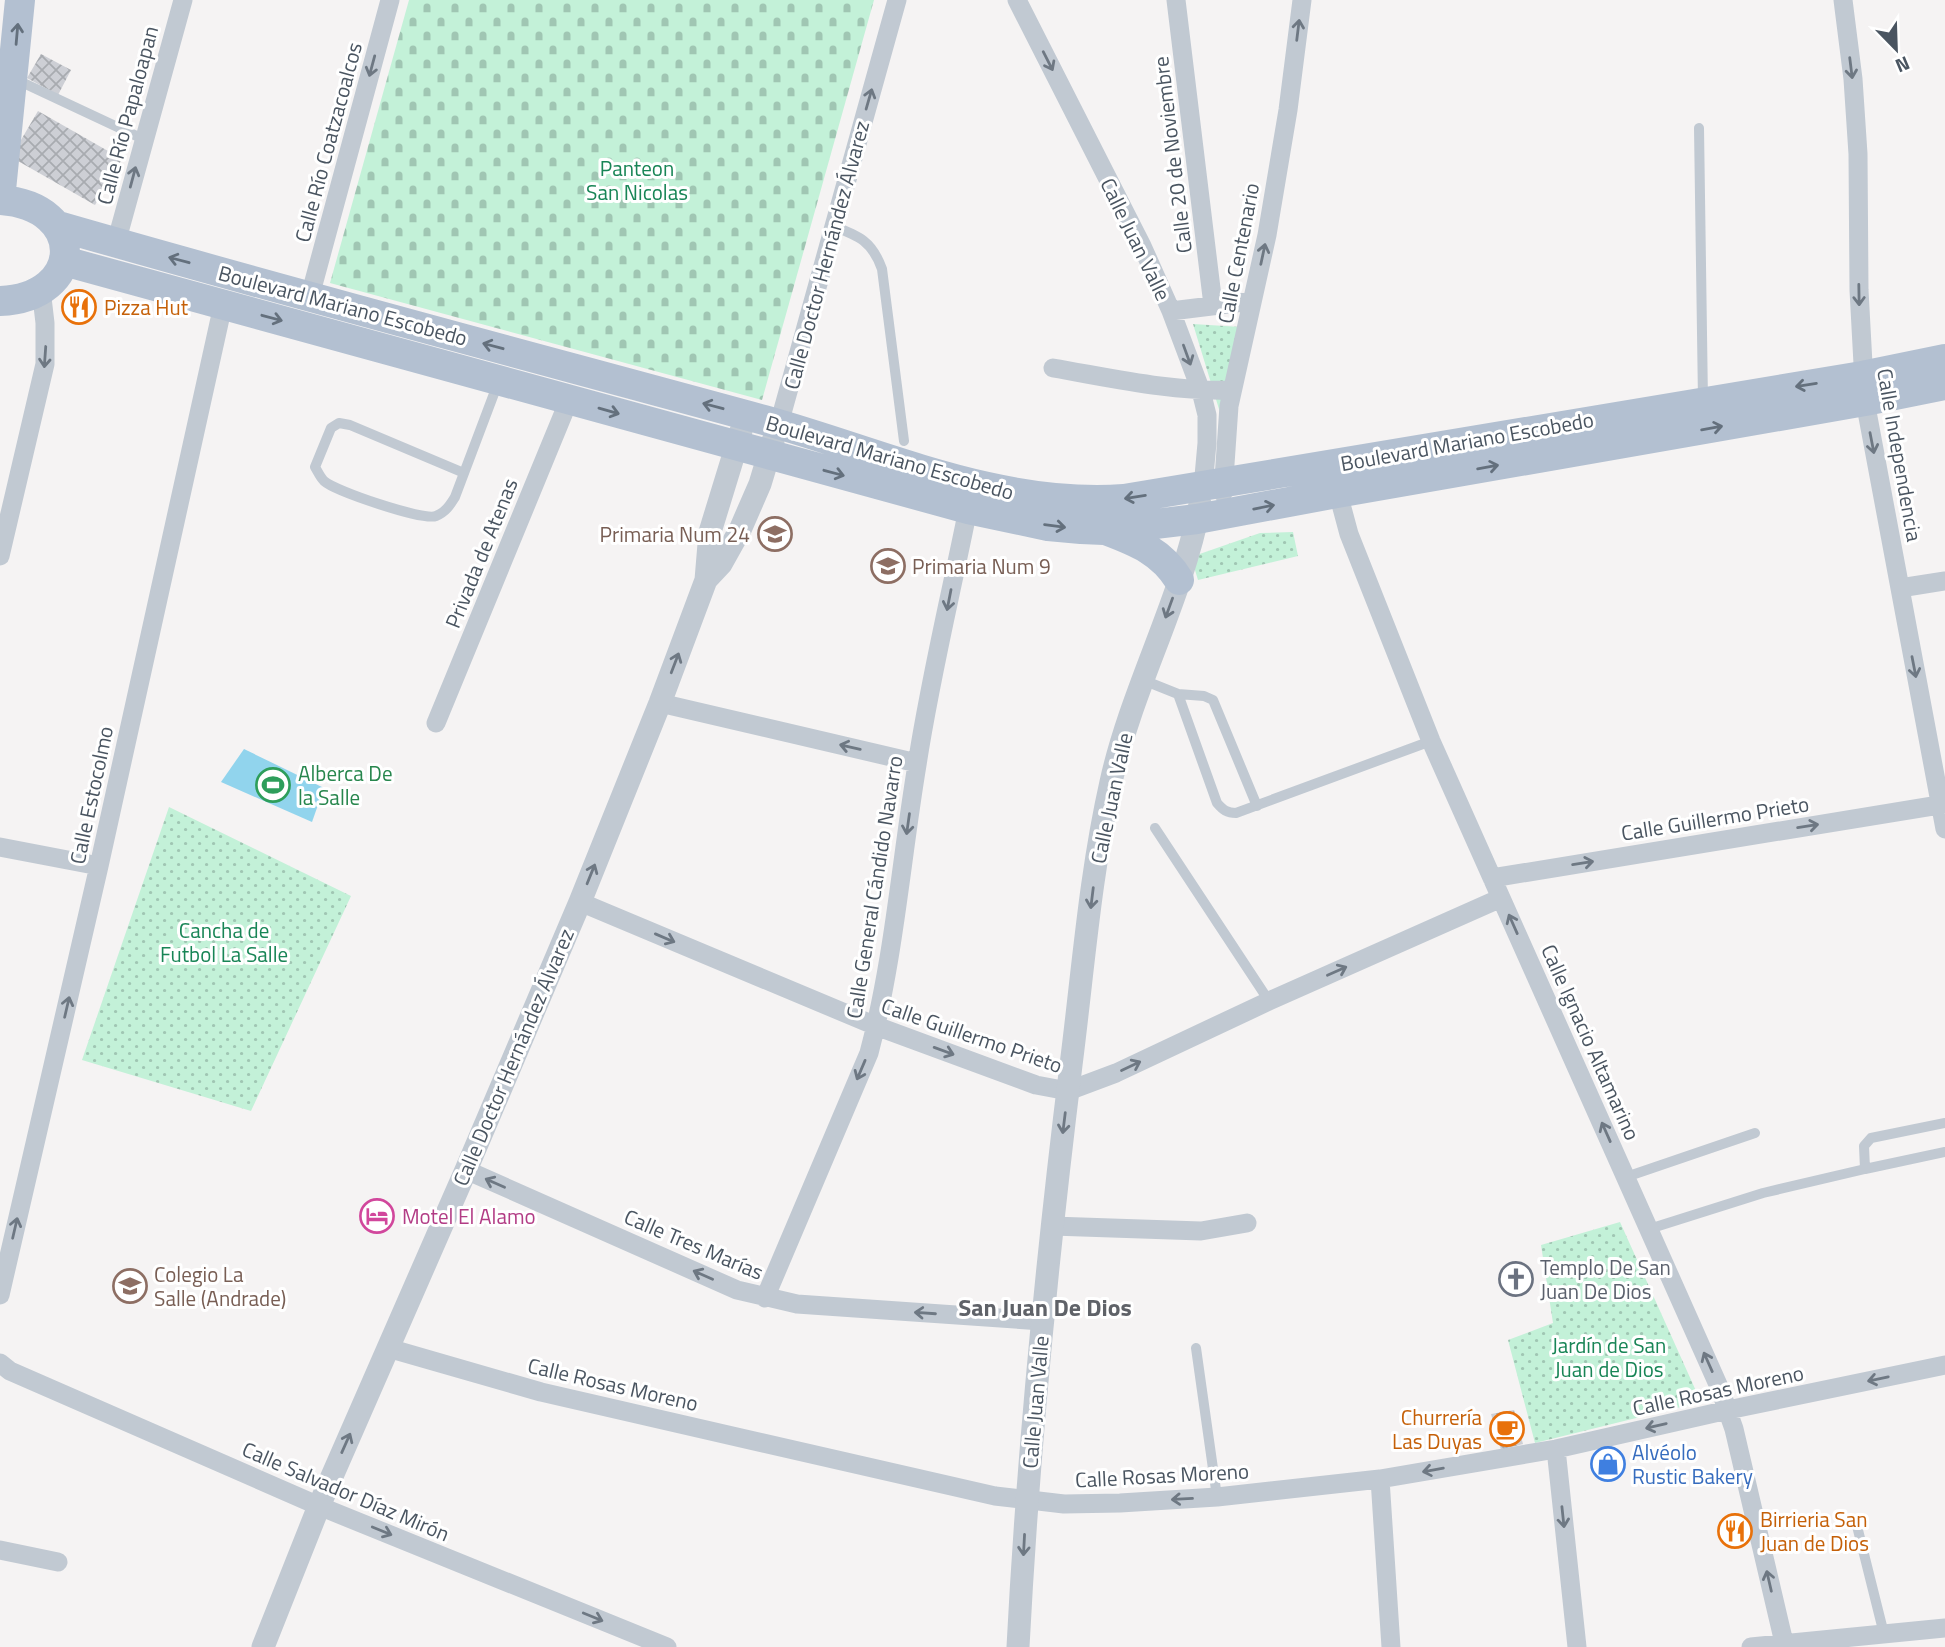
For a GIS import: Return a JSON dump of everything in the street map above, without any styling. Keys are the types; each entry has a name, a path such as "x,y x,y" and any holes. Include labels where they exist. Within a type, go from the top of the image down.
{"main road":[{"path":"0,200 20,0"},
{"name":"Boulevard Mariano Escobedo","path":"0,200 16,201 49,217 58,226 116,243 779,424 884,459 994,489 1092,502 1213,485 1334,478 1863,388 1945,359"},
{"path":"0,301 24,297 41,289 60,272 66,247 58,226"},
{"name":"Boulevard Mariano Escobedo","path":"64,261 968,509 1048,526 1104,530 1209,517 1334,478 1703,401 1863,388 1945,385"},
{"path":"1104,530 1158,554 1170,565 1179,580"}],"street":[{"name":"Calle Río Papaloapan","path":"116,243 183,0"},
{"name":"Calle Río Coatzacoalcos","path":"310,296 390,0"},
{"name":"Calle Doctor Hernández Álvarez","path":"706,580 721,564 740,530 760,484 897,0"},
{"name":"Calle Juan Valle","path":"1017,0 1142,246 1171,311 1201,391 1207,415 1207,443 1213,485 1209,517 1179,580 1142,679 1111,781 1095,869 1042,1321 1026,1501 1018,1647"},
{"name":"Calle 20 de Noviembre","path":"1176,0 1213,305"},
{"name":"Calle Centenario","path":"1213,485 1267,235 1288,110 1302,0"},
{"name":"Calle Independencia","path":"1843,0 1853,79 1858,154 1863,388 1945,829"},
{"path":"0,556 45,364 46,323 41,289"},
{"path":"1171,311 1252,301"},
{"name":"Calle Estocolmo","path":"0,1295 99,866 223,304"},
{"path":"1053,368 1201,391 1232,390"},
{"name":"Privada de Atenas","path":"436,723 569,400"},
{"name":"Calle Doctor Hernández Álvarez","path":"262,1647 319,1506 580,902 660,703 706,580 710,532 746,415"},
{"name":"Calle Ignacio Altamarino","path":"1334,478 1349,534 1431,741 1728,1410 1784,1645"},
{"name":"Calle General Cándido Navarro","path":"765,1298 869,1053 876,1026 885,988 917,762 968,509"},
{"path":"1900,588 1945,581"},
{"path":"660,703 917,762"},
{"name":"Calle Guillermo Prieto","path":"1492,878 1942,804"},
{"path":"0,847 99,866"},
{"name":"Calle Guillermo Prieto","path":"580,902 876,1026 1036,1085 1068,1091 1116,1073 1269,1001 1501,898"},
{"name":"Calle Tres Marías","path":"466,1170 737,1290 765,1298 797,1304 1042,1321"},
{"path":"1052,1226 1201,1231 1247,1223"},
{"name":"Calle Rosas Moreno","path":"388,1348 541,1392 1026,1501 1064,1504 1217,1497 1380,1479 1556,1449 1945,1365"},
{"name":"Calle Salvador Díaz Mirón","path":"3,1368 319,1506 667,1647"},
{"path":"1556,1449 1577,1647"},
{"path":"1380,1479 1391,1647"},
{"path":"0,1550 58,1562"},
{"path":"1751,1647 1945,1628"}],"lane":[{"path":"13,78 143,139"},
{"path":"1699,128 1703,401"},
{"path":"833,226 858,235 876,253 882,269 904,441"},
{"path":"464,472 350,425 339,423 331,428 315,467 326,483 423,517 435,517 446,510 455,497 499,381"},
{"path":"1142,679 1178,694 1204,696 1213,700 1257,806"},
{"path":"1178,694 1217,803 1223,810 1236,814 1431,741"},
{"path":"1155,828 1269,1001"},
{"path":"1865,1169 1864,1146 1871,1138 1945,1123"},
{"path":"1626,1177 1755,1133"},
{"path":"1649,1229 1763,1193 1945,1152"},
{"path":"1196,1348 1217,1497"},
{"path":"1856,1522 1884,1634"}],"green space":[{"name":"Panteon San Nicolas","path":"409,0 874,0 762,400 330,283"},
{"path":"1193,324 1241,327 1222,419"},
{"path":"1293,532 1298,556 1198,580 1191,557 1260,533"},
{"name":"Cancha de Futbol La Salle","path":"169,807 351,896 251,1111 82,1060"},
{"name":"Jardín de San Juan de Dios","path":"1620,1222 1701,1402 1535,1443 1508,1340 1553,1323 1541,1245"}],"water":[{"name":"Alberca De la Salle","path":"244,749 324,788 312,822 221,782"}],"building":[{"path":"41,54 71,70 58,95 27,78"},
{"path":"38,111 122,159 95,205 11,157"},
{"name":"Churrería Las Duyas","path":"1514,1410 1523,1444 1501,1450 1491,1414"}],"place":[{"name":"Pizza Hut","path":"79,307"},
{"name":"Primaria Num 24","path":"775,534"},
{"name":"Primaria Num 9","path":"888,566"},
{"name":"Alberca De la Salle","path":"273,785"},
{"name":"Motel El Alamo","path":"377,1216"},
{"name":"Templo De San Juan De Dios","path":"1516,1279"},
{"name":"Colegio La Salle (Andrade)","path":"130,1286"},
{"name":"Churrería Las Duyas","path":"1507,1429"},
{"name":"Alvéolo Rustic Bakery","path":"1608,1464"},
{"name":"Birrieria San Juan de Dios","path":"1735,1531"}],"district":[{"name":"San Juan De Dios","path":"1045,1307"}]}
